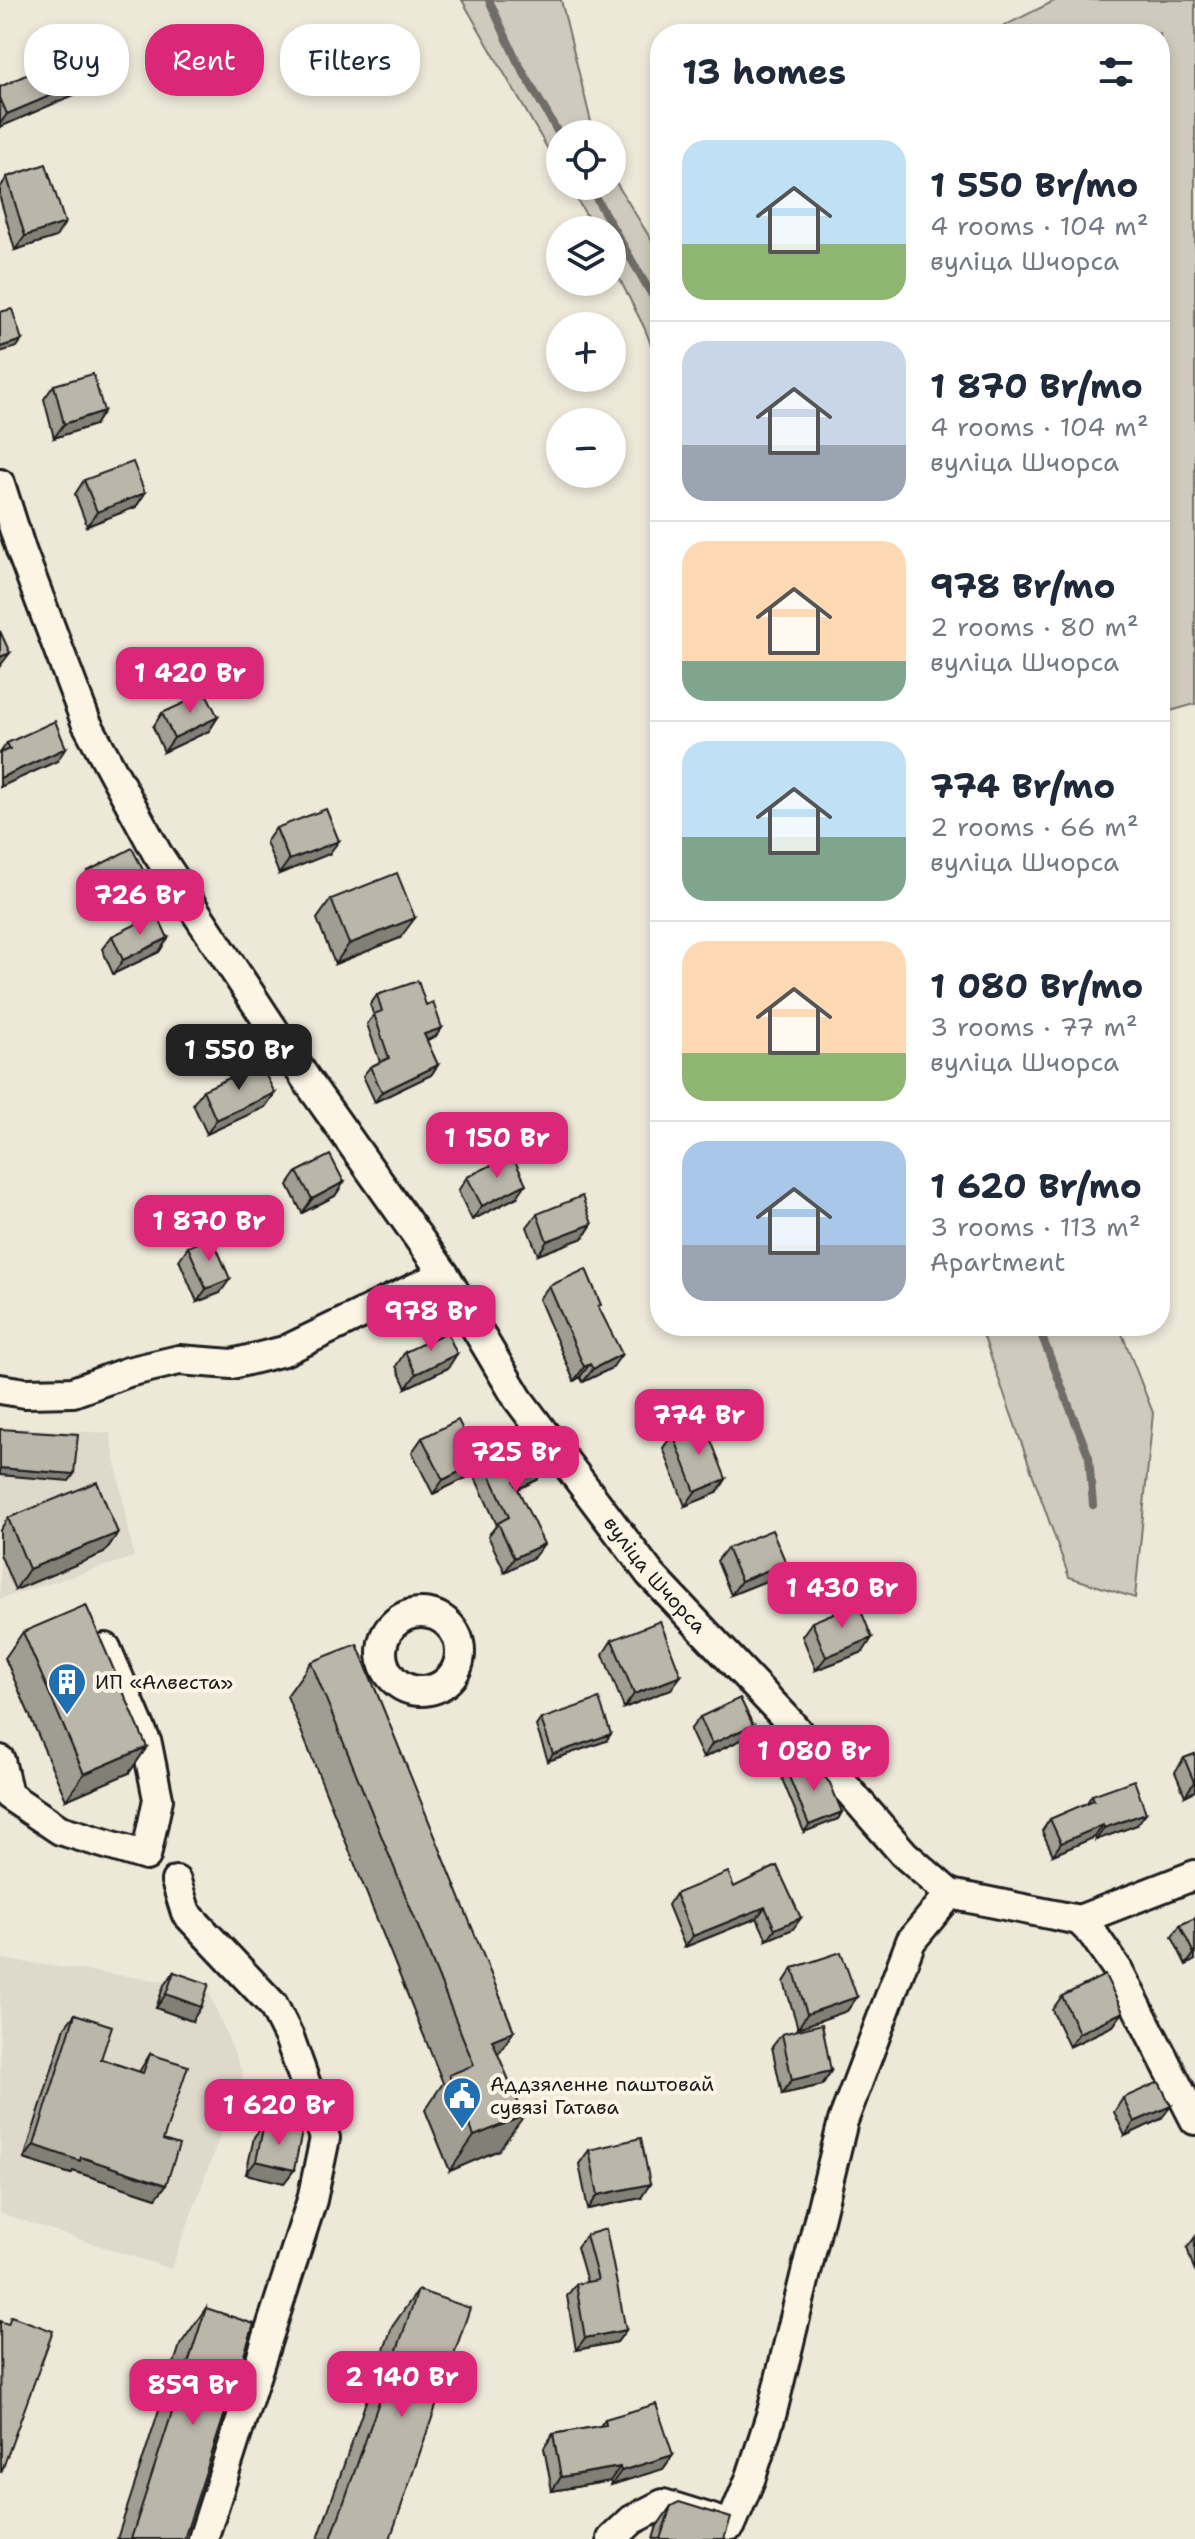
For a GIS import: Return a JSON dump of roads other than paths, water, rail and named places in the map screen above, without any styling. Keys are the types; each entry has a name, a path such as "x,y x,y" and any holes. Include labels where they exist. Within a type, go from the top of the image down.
{"street":[{"name":"вуліца Шчорса","path":"0,484 21,550 86,722 157,853 306,1079 444,1274 518,1399 650,1574 784,1716 904,1854 950,1894 1079,1920"},
{"path":"0,1389 25,1393 73,1392 128,1372 179,1360 232,1364 284,1351 444,1274"},
{"path":"0,1760 8,1795 60,1830 146,1856 158,1799 147,1744 106,1648"},
{"path":"1195,1875 1079,1920 1093,1934 1118,1970 1195,2120"},
{"path":"176,1881 186,1913 273,2005 289,2037 325,2138 312,2200 203,2539"},
{"path":"612,2539 632,2520 663,2504 731,2525 751,2477 772,2412 843,2121 911,1941 950,1894"}],"waterway":[{"path":"489,0 517,61 551,120"},
{"path":"597,200 650,292"},
{"path":"1042,1336 1089,1457 1093,1505"}],"place":[{"name":"ИП «Алвеста»","path":"67,1716"},
{"name":"Аддзяленне паштовай сувязі Гатава","path":"462,2130"}]}
